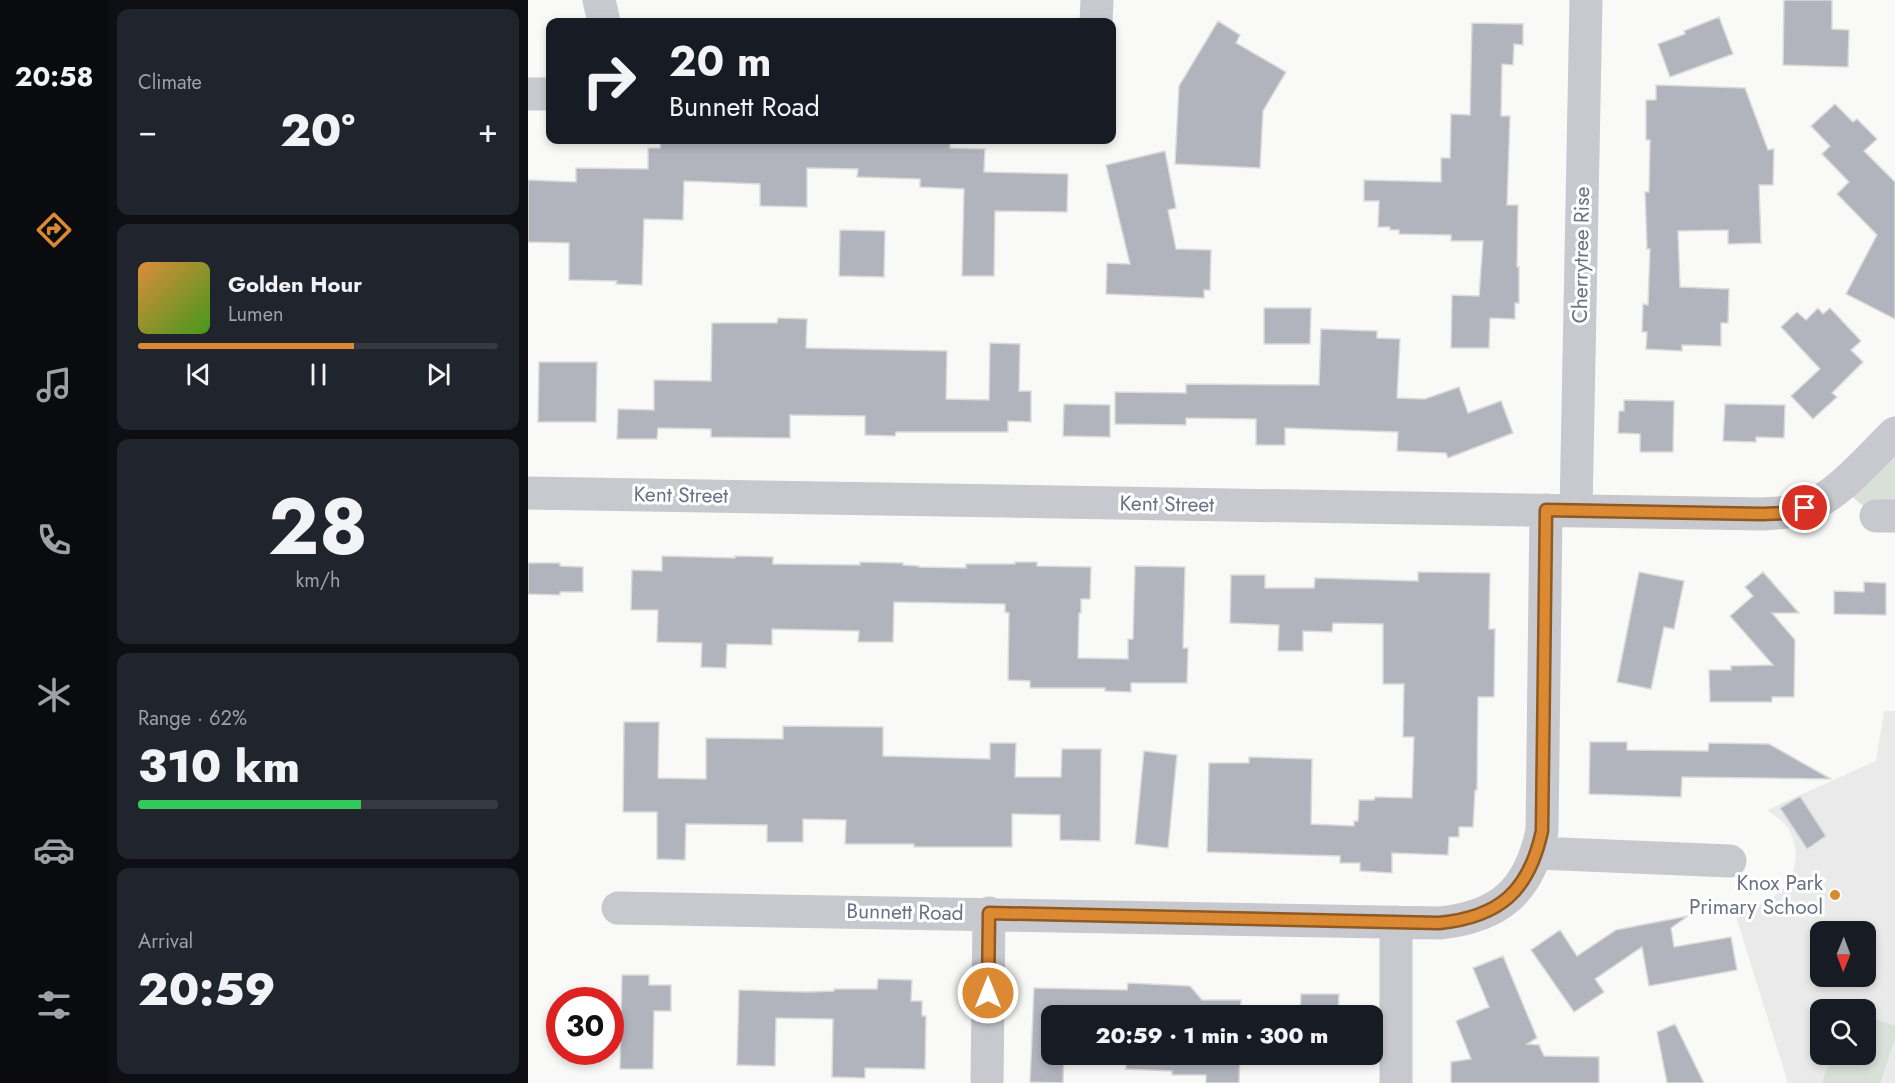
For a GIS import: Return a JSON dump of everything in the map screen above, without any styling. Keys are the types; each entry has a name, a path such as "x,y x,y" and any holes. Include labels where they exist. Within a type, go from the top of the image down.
{"street":[{"path":"599,0 603,18"},
{"path":"1096,18 1097,0"},
{"name":"Cherrytree Rise","path":"1561,511 1586,0"},
{"path":"528,94 546,94"},
{"name":"Kent Street","path":"528,493 1763,514 1785,513 1805,508 1830,495 1895,433"},
{"name":"Bunnett Road","path":"618,908 1396,922 1449,922 1482,914 1502,903 1517,889 1528,874 1537,853 1542,831 1561,511"},
{"path":"1537,853 1731,861"},
{"path":"987,1083 989,913"},
{"path":"1396,922 1396,1083"}],"shaded area":[{"path":"1895,433 1895,516 1876,516 1840,487"},
{"name":"Knox Park Primary School","path":"1884,711 1895,711 1895,1083 1788,1083 1732,904 1749,906 1761,904 1786,886 1792,875 1796,853 1789,829 1767,810 1876,761"},
{"path":"1876,1019 1895,1026 1895,1039 1880,1083 1822,1083 1828,1065 1876,1065"}],"building":[{"path":"1784,0 1832,0 1832,29 1849,30 1848,67 1783,65"},
{"path":"1719,17 1733,54 1670,77 1658,44"},
{"path":"1218,21 1240,35 1236,43 1286,72 1263,111 1260,168 1175,164 1179,86"},
{"path":"1472,23 1523,24 1523,45 1514,44 1513,65 1502,64 1501,116 1510,116 1507,205 1518,205 1519,303 1515,303 1515,319 1490,318 1489,348 1451,348 1452,295 1479,296 1483,241 1451,241 1451,235 1399,234 1399,230 1390,230 1390,227 1378,227 1379,201 1364,201 1364,180 1441,182 1441,158 1450,158 1451,114 1470,115"},
{"path":"1656,85 1745,88 1768,150 1774,149 1773,185 1759,185 1761,243 1728,244 1728,230 1678,231 1680,287 1729,289 1728,323 1721,323 1721,346 1682,345 1682,351 1646,349 1647,332 1642,332 1643,304 1648,305 1650,249 1647,249 1645,192 1649,192 1650,140 1646,140 1646,100 1656,100"},
{"path":"1835,104 1853,122 1857,119 1877,139 1864,151 1895,182 1895,319 1846,294 1877,235 1837,194 1849,182 1822,154 1830,146 1811,126"},
{"path":"660,144 950,144 950,148 985,149 984,172 1068,174 1067,212 995,211 994,276 962,276 964,189 920,187 920,179 857,177 858,169 807,168 807,207 760,206 760,184 684,181 683,220 644,219 642,285 616,284 617,281 569,280 569,243 528,242 528,180 576,182 576,168 648,169 648,148 660,148"},
{"path":"1165,151 1176,208 1168,210 1176,249 1211,250 1210,290 1204,290 1204,298 1106,294 1107,263 1130,264 1106,165"},
{"path":"840,230 885,231 884,277 839,276"},
{"path":"1264,308 1311,308 1310,344 1264,344"},
{"path":"1818,308 1823,314 1830,308 1861,341 1851,350 1863,362 1832,393 1837,397 1813,419 1791,396 1820,369 1781,327 1797,312 1806,320"},
{"path":"778,318 807,319 806,348 947,351 946,399 989,400 990,343 1020,344 1019,391 1031,391 1031,422 1008,421 1008,432 896,432 895,436 865,435 865,416 790,415 790,438 711,437 711,429 658,428 657,439 617,439 618,409 654,410 654,380 711,381 712,323 777,323"},
{"path":"1321,329 1377,331 1377,338 1400,339 1397,398 1425,399 1459,387 1468,413 1501,401 1513,433 1448,458 1446,453 1397,451 1398,432 1285,428 1285,445 1256,445 1256,419 1186,418 1186,425 1115,424 1115,392 1186,393 1186,384 1319,385"},
{"path":"539,362 597,362 596,422 538,422"},
{"path":"1624,400 1674,401 1673,452 1640,452 1640,434 1618,433 1619,411 1624,411"},
{"path":"1064,404 1110,405 1110,437 1063,436"},
{"path":"1725,404 1785,405 1784,438 1756,437 1756,442 1723,441"},
{"path":"662,556 773,557 773,564 860,565 860,562 966,568 966,564 1037,562 1037,566 1091,567 1090,599 1081,599 1081,613 1079,613 1078,658 1128,659 1128,639 1133,639 1135,566 1185,567 1183,648 1188,648 1187,683 1131,683 1131,692 1105,691 1105,688 1030,688 1030,681 1008,680 1009,613 1005,612 1005,604 894,602 893,642 858,642 859,631 772,629 772,645 727,644 726,668 701,667 702,643 657,642 658,610 631,610 632,570 662,571"},
{"path":"528,563 560,563 560,566 583,567 583,592 560,592 560,595 528,594"},
{"path":"1418,572 1490,573 1489,629 1495,629 1494,697 1478,697 1477,790 1475,790 1473,827 1459,827 1459,837 1449,837 1448,855 1392,853 1392,873 1360,871 1360,863 1340,863 1340,856 1207,852 1209,763 1249,763 1249,757 1312,759 1311,824 1354,826 1354,821 1358,821 1359,800 1374,800 1375,797 1412,798 1414,737 1403,737 1404,684 1383,684 1383,624 1333,623 1332,632 1303,631 1303,651 1278,651 1279,625 1230,623 1231,575 1265,575 1265,588 1314,588 1315,578 1418,581"},
{"path":"1639,572 1684,581 1674,629 1664,627 1651,689 1617,682"},
{"path":"1763,572 1799,613 1772,613 1795,640 1794,697 1772,697 1772,702 1710,702 1709,670 1731,670 1731,666 1773,665 1730,616 1753,596 1745,587"},
{"path":"1864,582 1886,583 1886,615 1834,614 1834,591 1864,592"},
{"path":"624,722 659,722 658,778 706,779 706,738 783,739 783,726 883,727 883,756 990,759 990,743 1016,743 1015,777 1061,777 1062,749 1101,749 1100,841 1060,840 1060,815 1012,814 1012,847 845,844 846,820 803,819 803,842 767,842 767,825 686,824 685,860 657,859 657,812 623,812"},
{"path":"1590,742 1627,742 1627,750 1708,751 1709,743 1769,744 1831,779 1682,777 1681,797 1589,794"},
{"path":"1144,751 1177,755 1168,848 1135,844"},
{"path":"1800,796 1826,836 1807,849 1780,808"},
{"path":"1688,916 1671,928 1674,947 1731,937 1737,970 1649,986 1642,947 1595,979 1604,992 1574,1012 1531,950 1560,930 1577,956 1616,930"},
{"path":"1503,956 1537,1038 1527,1044 1539,1045 1544,1056 1599,1057 1599,1083 1451,1083 1451,1062 1471,1059 1456,1021 1489,1007 1473,968"},
{"path":"622,975 649,975 649,985 671,985 671,1011 654,1011 653,1069 620,1069 620,1065 624,1065 624,987 622,987"},
{"path":"878,979 912,980 911,1001 922,1001 922,1016 926,1016 925,1069 865,1068 865,1078 832,1077 833,1019 776,1018 775,1066 737,1065 739,990 807,992 834,991 834,989 877,989"},
{"path":"1128,983 1190,986 1202,1000 1241,1000 1241,1005 1041,1005 1041,1065 1064,1065 1063,1083 1030,1082 1034,988 1127,990"},
{"path":"1301,994 1339,994 1338,1005 1300,1005"},
{"path":"1675,1024 1704,1083 1667,1083 1657,1032"},
{"path":"1126,1065 1240,1065 1239,1083 1206,1083 1206,1075 1172,1075 1172,1071 1126,1069"}],"place":[{"name":"Knox Park Primary School","path":"1835,895"}],"route":[{"path":"988,993 989,913 1439,923 1459,921 1482,914 1502,903 1517,889 1528,874 1537,853 1542,831 1546,510 1763,514 1785,513 1805,508"}]}
